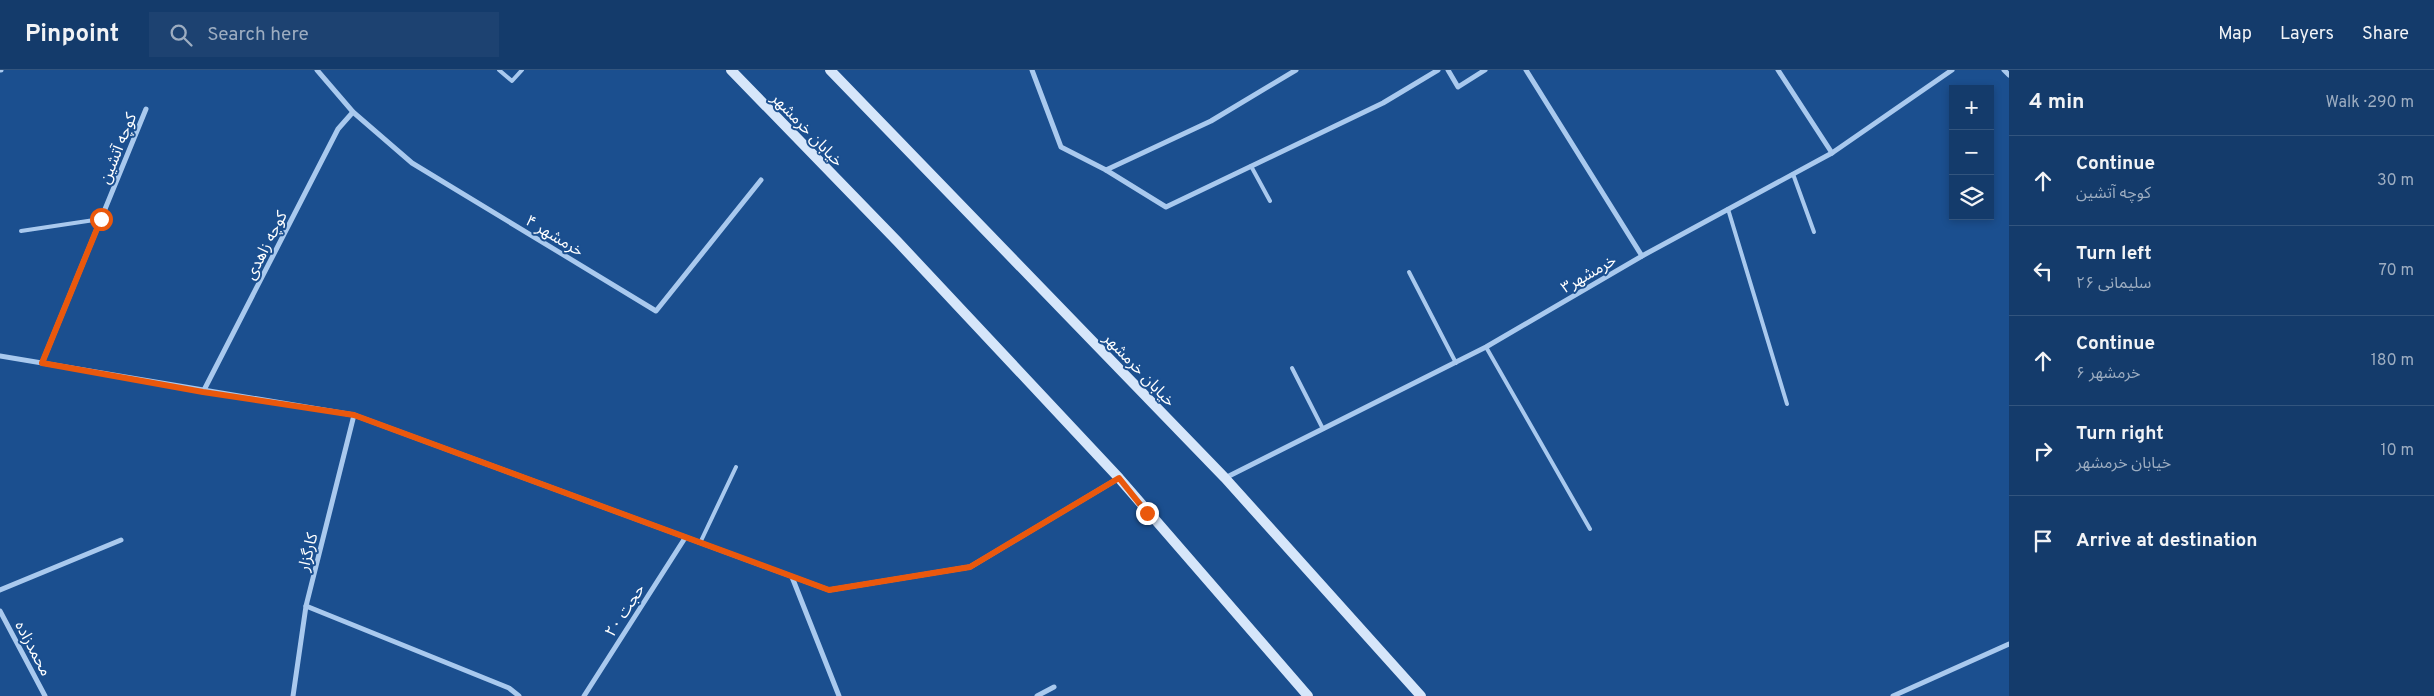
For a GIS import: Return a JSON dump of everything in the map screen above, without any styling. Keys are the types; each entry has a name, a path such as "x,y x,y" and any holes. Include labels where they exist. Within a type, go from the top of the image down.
{"main road":[{"name":"خیابان خرمشهر","path":"731,70 897,241 1119,478 1308,696"},
{"name":"خیابان خرمشهر","path":"830,70 1225,478 1421,696"}],"street":[{"name":"خرمشهر ۴","path":"317,70 353,112 412,163 656,310 761,180"},
{"path":"1032,70 1061,147 1106,170 1166,207 1383,103 1438,70"},
{"path":"1106,170 1211,121 1296,70"},
{"path":"1448,70 1458,87 1486,70"},
{"path":"1526,70 1642,256"},
{"path":"1778,70 1832,152"},
{"name":"خرمشهر۳","path":"1225,478 1456,364 1642,256 1832,152 1952,70"},
{"path":"2004,70 2009,74"},
{"name":"کوچه آتشین","path":"42,363 146,108"},
{"name":"کوچه زاهدی","path":"203,392 338,130 353,112"},
{"path":"0,356 203,392 354,415 829,590 970,567 1119,478"},
{"name":"کارگزار","path":"293,696 306,606 354,415"},
{"name":"حجت ۲۰","path":"584,696 685,538"},
{"path":"0,590 121,540"},
{"path":"792,577 839,696"},
{"path":"306,606 508,688 519,696"},
{"name":"محمدزاده","path":"0,611 45,696"},
{"path":"1893,696 2009,644"},
{"path":"1037,696 1054,686"}],"lane":[{"path":"499,70 512,81 522,70"},
{"path":"1251,166 1270,201"},
{"path":"1793,174 1814,232"},
{"path":"1728,209 1787,404"},
{"path":"21,231 101,219"},
{"path":"1409,272 1456,364"},
{"path":"1486,347 1590,529"},
{"path":"1292,368 1323,429"},
{"path":"700,543 736,467"}],"route":[{"path":"101,219 42,363 203,392 354,415 829,590 970,567 1119,478 1147,513"}]}
